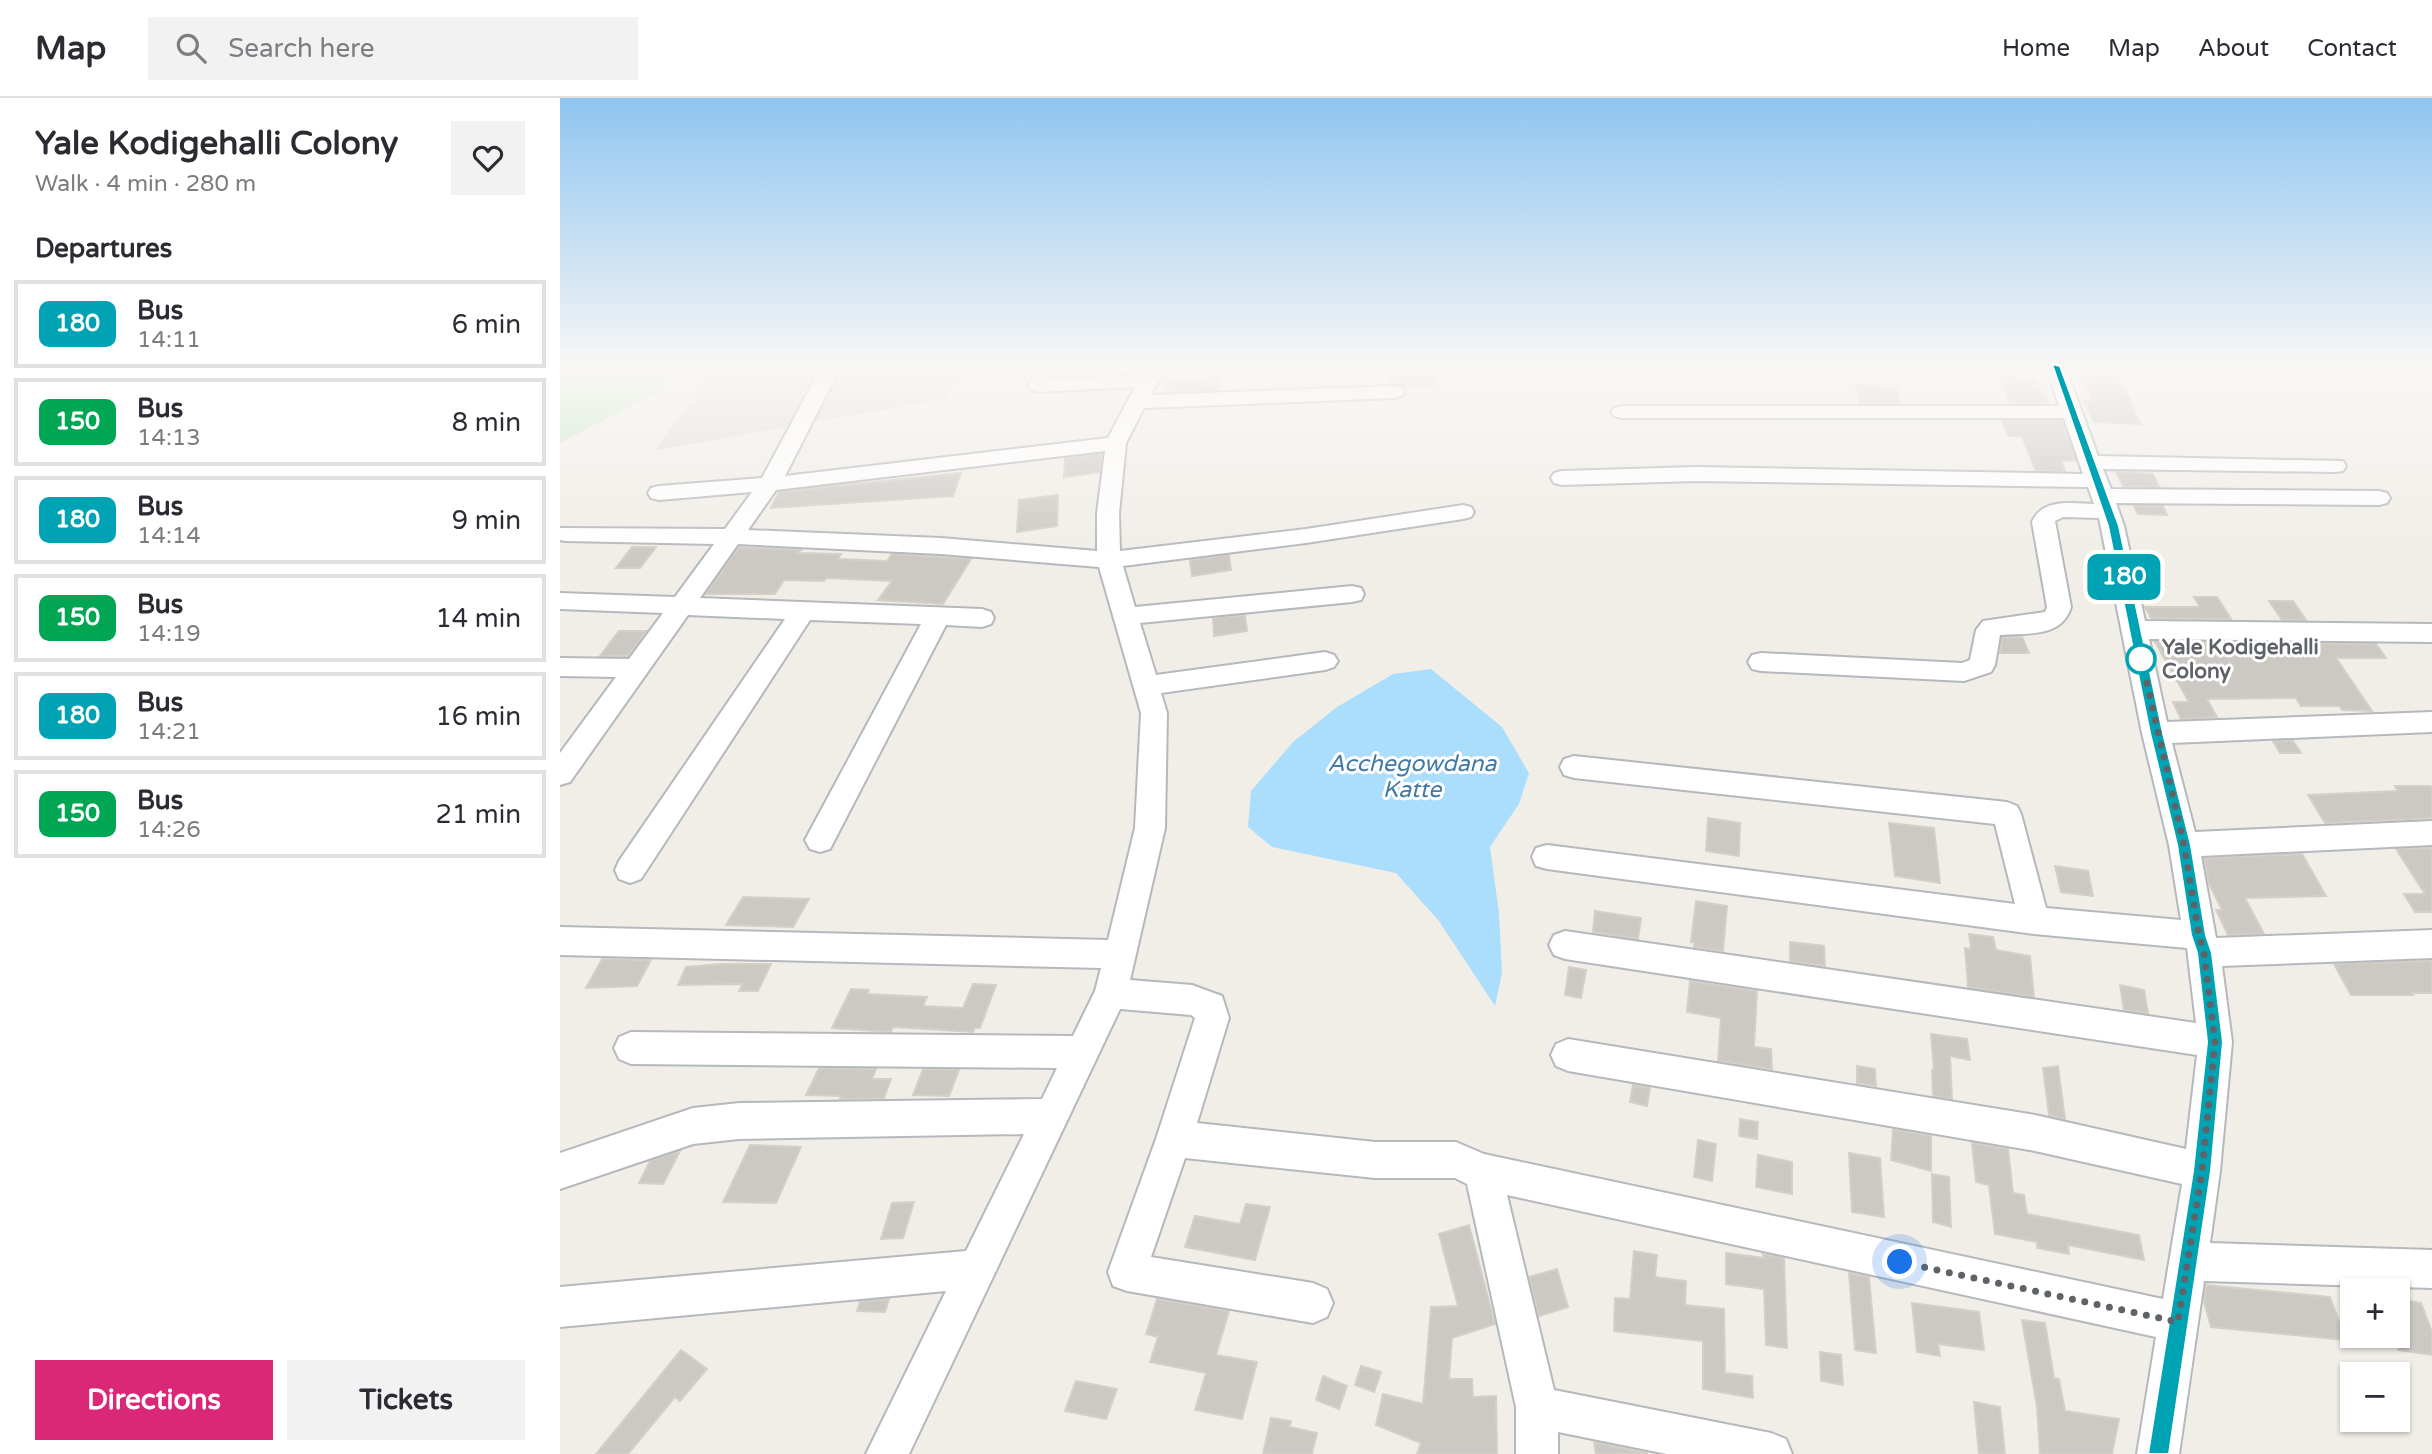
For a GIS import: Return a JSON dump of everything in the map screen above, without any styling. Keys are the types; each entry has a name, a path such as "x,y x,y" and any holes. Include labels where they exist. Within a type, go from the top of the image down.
{"street":[{"path":"560,774 570,746 637,668 683,605 770,483 798,429"},
{"path":"887,1454 1111,993 1150,828 1154,713 1109,560 1108,513 1116,443 1123,429"},
{"path":"2078,429 2100,488 2184,845 2202,944 2215,1042 2202,1171 2158,1454"},
{"path":"659,493 1002,459 1116,443"},
{"path":"1761,662 1964,672 1978,668 1982,665 1988,630 1992,627 2048,622 2056,617 2059,607 2043,522 2045,517 2100,488 2336,466"},
{"path":"1562,478 1695,474 2379,498"},
{"path":"565,534 732,537 941,546 1109,560 1307,536 1463,512"},
{"path":"1125,615 1352,594"},
{"path":"560,601 982,618"},
{"path":"631,870 804,610"},
{"path":"820,840 938,617"},
{"path":"2135,630 2432,633"},
{"path":"1146,686 1325,661"},
{"path":"560,667 637,668"},
{"path":"2156,733 2432,722"},
{"path":"1574,767 2007,814 2034,920"},
{"path":"2184,845 2432,833"},
{"path":"1547,857 2202,944 2432,944"},
{"path":"560,941 1120,954"},
{"path":"1565,945 2215,1042"},
{"path":"1111,993 1192,1000 1210,1007 1212,1018 1174,1139 1127,1272 1313,1303"},
{"path":"631,1048 1084,1052"},
{"path":"1568,1055 2035,1133 2202,1171"},
{"path":"560,1171 693,1126 738,1121 1051,1116"},
{"path":"1174,1139 1375,1160 1456,1160 1483,1172 2178,1322"},
{"path":"1483,1172 1537,1407 1537,1454"},
{"path":"2188,1261 2432,1269"},
{"path":"560,1307 978,1269"},
{"path":"1537,1407 1660,1443 1771,1454"}],"shaded area":[{"path":"670,429 773,429 655,450"}],"green space":[{"path":"560,429 586,429 560,443"}],"water":[{"name":"Acchegowdana Katte","path":"1431,669 1502,727 1529,773 1519,804 1490,847 1499,913 1502,973 1495,1006 1439,921 1396,873 1272,847 1248,827 1251,791 1293,742 1337,707 1393,674"}],"building":[{"path":"2006,429 2065,429 2076,461 2061,460 2065,471 2036,471 2022,436 2009,436"},
{"path":"1102,454 1100,472 1064,477 1065,458"},
{"path":"2116,472 2153,474 2159,487 2123,486"},
{"path":"961,473 953,496 771,508 779,492"},
{"path":"1058,495 1057,526 1017,532 1019,500"},
{"path":"2134,506 2163,506 2167,515 2138,514"},
{"path":"632,547 656,547 640,568 616,568"},
{"path":"739,547 841,554 838,559 887,561 892,554 971,559 943,604 878,600 892,581 826,578 824,581 784,580 775,594 706,594"},
{"path":"1229,555 1231,570 1192,576 1190,560"},
{"path":"2194,597 2217,597 2231,619 2151,618 2145,607 2200,607"},
{"path":"2269,601 2293,601 2306,620 2282,620"},
{"path":"1245,615 1247,631 1214,636 1213,618"},
{"path":"619,631 646,631 628,656 600,656"},
{"path":"2022,637 2029,653 2000,653 2002,638"},
{"path":"2155,642 2376,644 2386,658 2336,658 2372,711 2342,710 2339,706 2301,706 2296,698 2207,699 2217,717 2181,719 2173,702 2189,702"},
{"path":"2273,741 2293,741 2301,753 2280,753"},
{"path":"2395,786 2432,786 2432,818 2325,823 2308,795 2398,791"},
{"path":"1708,818 1740,823 1739,856 1706,851"},
{"path":"1889,823 1934,828 1940,883 1895,876"},
{"path":"2432,848 2432,912 2415,912 2404,894 2425,894 2396,849"},
{"path":"2302,854 2326,896 2245,898 2264,934 2228,935 2216,910 2222,910 2209,884 2204,858"},
{"path":"2055,866 2088,871 2093,896 2061,892"},
{"path":"743,897 809,899 793,927 726,925"},
{"path":"1696,901 1727,906 1723,951 1694,947 1694,942 1691,942"},
{"path":"1595,911 1641,918 1638,939 1593,932"},
{"path":"1969,934 1993,937 1996,950 2030,956 2034,997 1968,987 1965,948 1971,949"},
{"path":"1790,942 1824,946 1825,966 1790,961"},
{"path":"602,959 651,960 637,986 586,988"},
{"path":"2432,961 2432,993 2412,993 2413,995 2351,995 2334,964"},
{"path":"771,964 758,991 739,991 743,984 678,985 686,967"},
{"path":"1569,967 1586,970 1581,998 1565,995"},
{"path":"1690,981 1757,991 1754,1047 1771,1049 1772,1069 1718,1061 1721,1018 1687,1012"},
{"path":"973,984 996,985 980,1028 974,1028 973,1032 893,1027 891,1032 832,1028 851,989 869,990 867,994 927,997 923,1006 963,1008"},
{"path":"2120,985 2144,990 2148,1013 2124,1010"},
{"path":"1931,1034 1967,1039 1970,1060 1950,1056 1952,1099 1933,1096"},
{"path":"1857,1066 1875,1069 1876,1086 1857,1083"},
{"path":"2058,1066 2065,1119 2049,1115 2043,1068"},
{"path":"819,1068 876,1069 872,1079 891,1079 884,1098 840,1099 841,1096 806,1095"},
{"path":"923,1069 959,1070 949,1096 913,1095"},
{"path":"1633,1085 1650,1088 1647,1106 1630,1102"},
{"path":"1740,1119 1758,1122 1757,1139 1739,1136"},
{"path":"1893,1129 1931,1136 1931,1171 1891,1160"},
{"path":"1698,1140 1716,1144 1712,1181 1694,1177"},
{"path":"1972,1143 2008,1149 2013,1193 2024,1195 2027,1214 2139,1235 2144,1260 2068,1245 2069,1254 2037,1248 2037,1242 1995,1234 1989,1185 1976,1182"},
{"path":"750,1145 801,1147 776,1203 723,1202"},
{"path":"680,1151 663,1184 639,1183 650,1161"},
{"path":"1849,1153 1880,1158 1884,1217 1852,1212"},
{"path":"1758,1155 1792,1162 1792,1194 1756,1187"},
{"path":"1932,1174 1949,1177 1951,1227 1933,1222"},
{"path":"914,1202 903,1238 881,1239 892,1203"},
{"path":"1246,1204 1270,1207 1255,1260 1185,1247 1195,1216 1240,1224"},
{"path":"1469,1225 1495,1324 1452,1338 1449,1379 1472,1379 1473,1397 1496,1396 1497,1454 1417,1454 1421,1443 1376,1425 1383,1394 1423,1404 1431,1307 1458,1306 1439,1234"},
{"path":"1634,1251 1657,1255 1655,1277 1686,1281 1685,1305 1724,1309 1725,1373 1752,1376 1753,1398 1703,1389 1703,1341 1614,1331 1615,1298 1630,1299"},
{"path":"1726,1253 1764,1258 1763,1254 1784,1258 1787,1348 1766,1345 1764,1289 1726,1284"},
{"path":"1557,1269 1568,1307 1539,1316 1529,1277"},
{"path":"1849,1273 1869,1277 1876,1353 1855,1350"},
{"path":"2206,1285 2330,1297 2340,1324 2340,1339 2211,1327 2204,1302"},
{"path":"889,1299 885,1312 857,1311 860,1302"},
{"path":"1157,1299 1229,1311 1216,1355 1257,1362 1242,1419 1195,1410 1206,1373 1150,1362 1158,1337 1146,1334"},
{"path":"2410,1301 2421,1303 2432,1332 2432,1355 2398,1350 2410,1348"},
{"path":"1912,1303 1979,1312 1984,1350 1938,1344 1940,1356 1917,1352"},
{"path":"2022,1320 2045,1323 2054,1378 2059,1379 2065,1411 2119,1419 2112,1454 2040,1454 2037,1407"},
{"path":"681,1350 707,1369 680,1401 675,1397 628,1454 596,1454"},
{"path":"1820,1352 1841,1355 1843,1385 1821,1381"},
{"path":"1361,1366 1381,1372 1374,1392 1355,1385"},
{"path":"1323,1376 1347,1386 1339,1409 1316,1400"},
{"path":"1076,1381 1117,1389 1106,1419 1065,1411"},
{"path":"1974,1402 2000,1407 2005,1454 1979,1454"},
{"path":"1271,1418 1291,1421 1289,1427 1317,1433 1312,1454 1263,1454"},
{"path":"1594,1442 1647,1453 1647,1454 1596,1454"}],"bus line":[{"name":"180","path":"2078,429 2113,526 2156,733 2184,845 2204,953 2215,1042 2202,1171 2158,1454"}],"place":[{"name":"Yale Kodigehalli Colony","path":"2141,659"}],"route":[{"path":"1900,1262 2178,1322 2202,1171 2215,1042 2204,953 2184,845 2156,733 2140,653 2141,659"}]}
